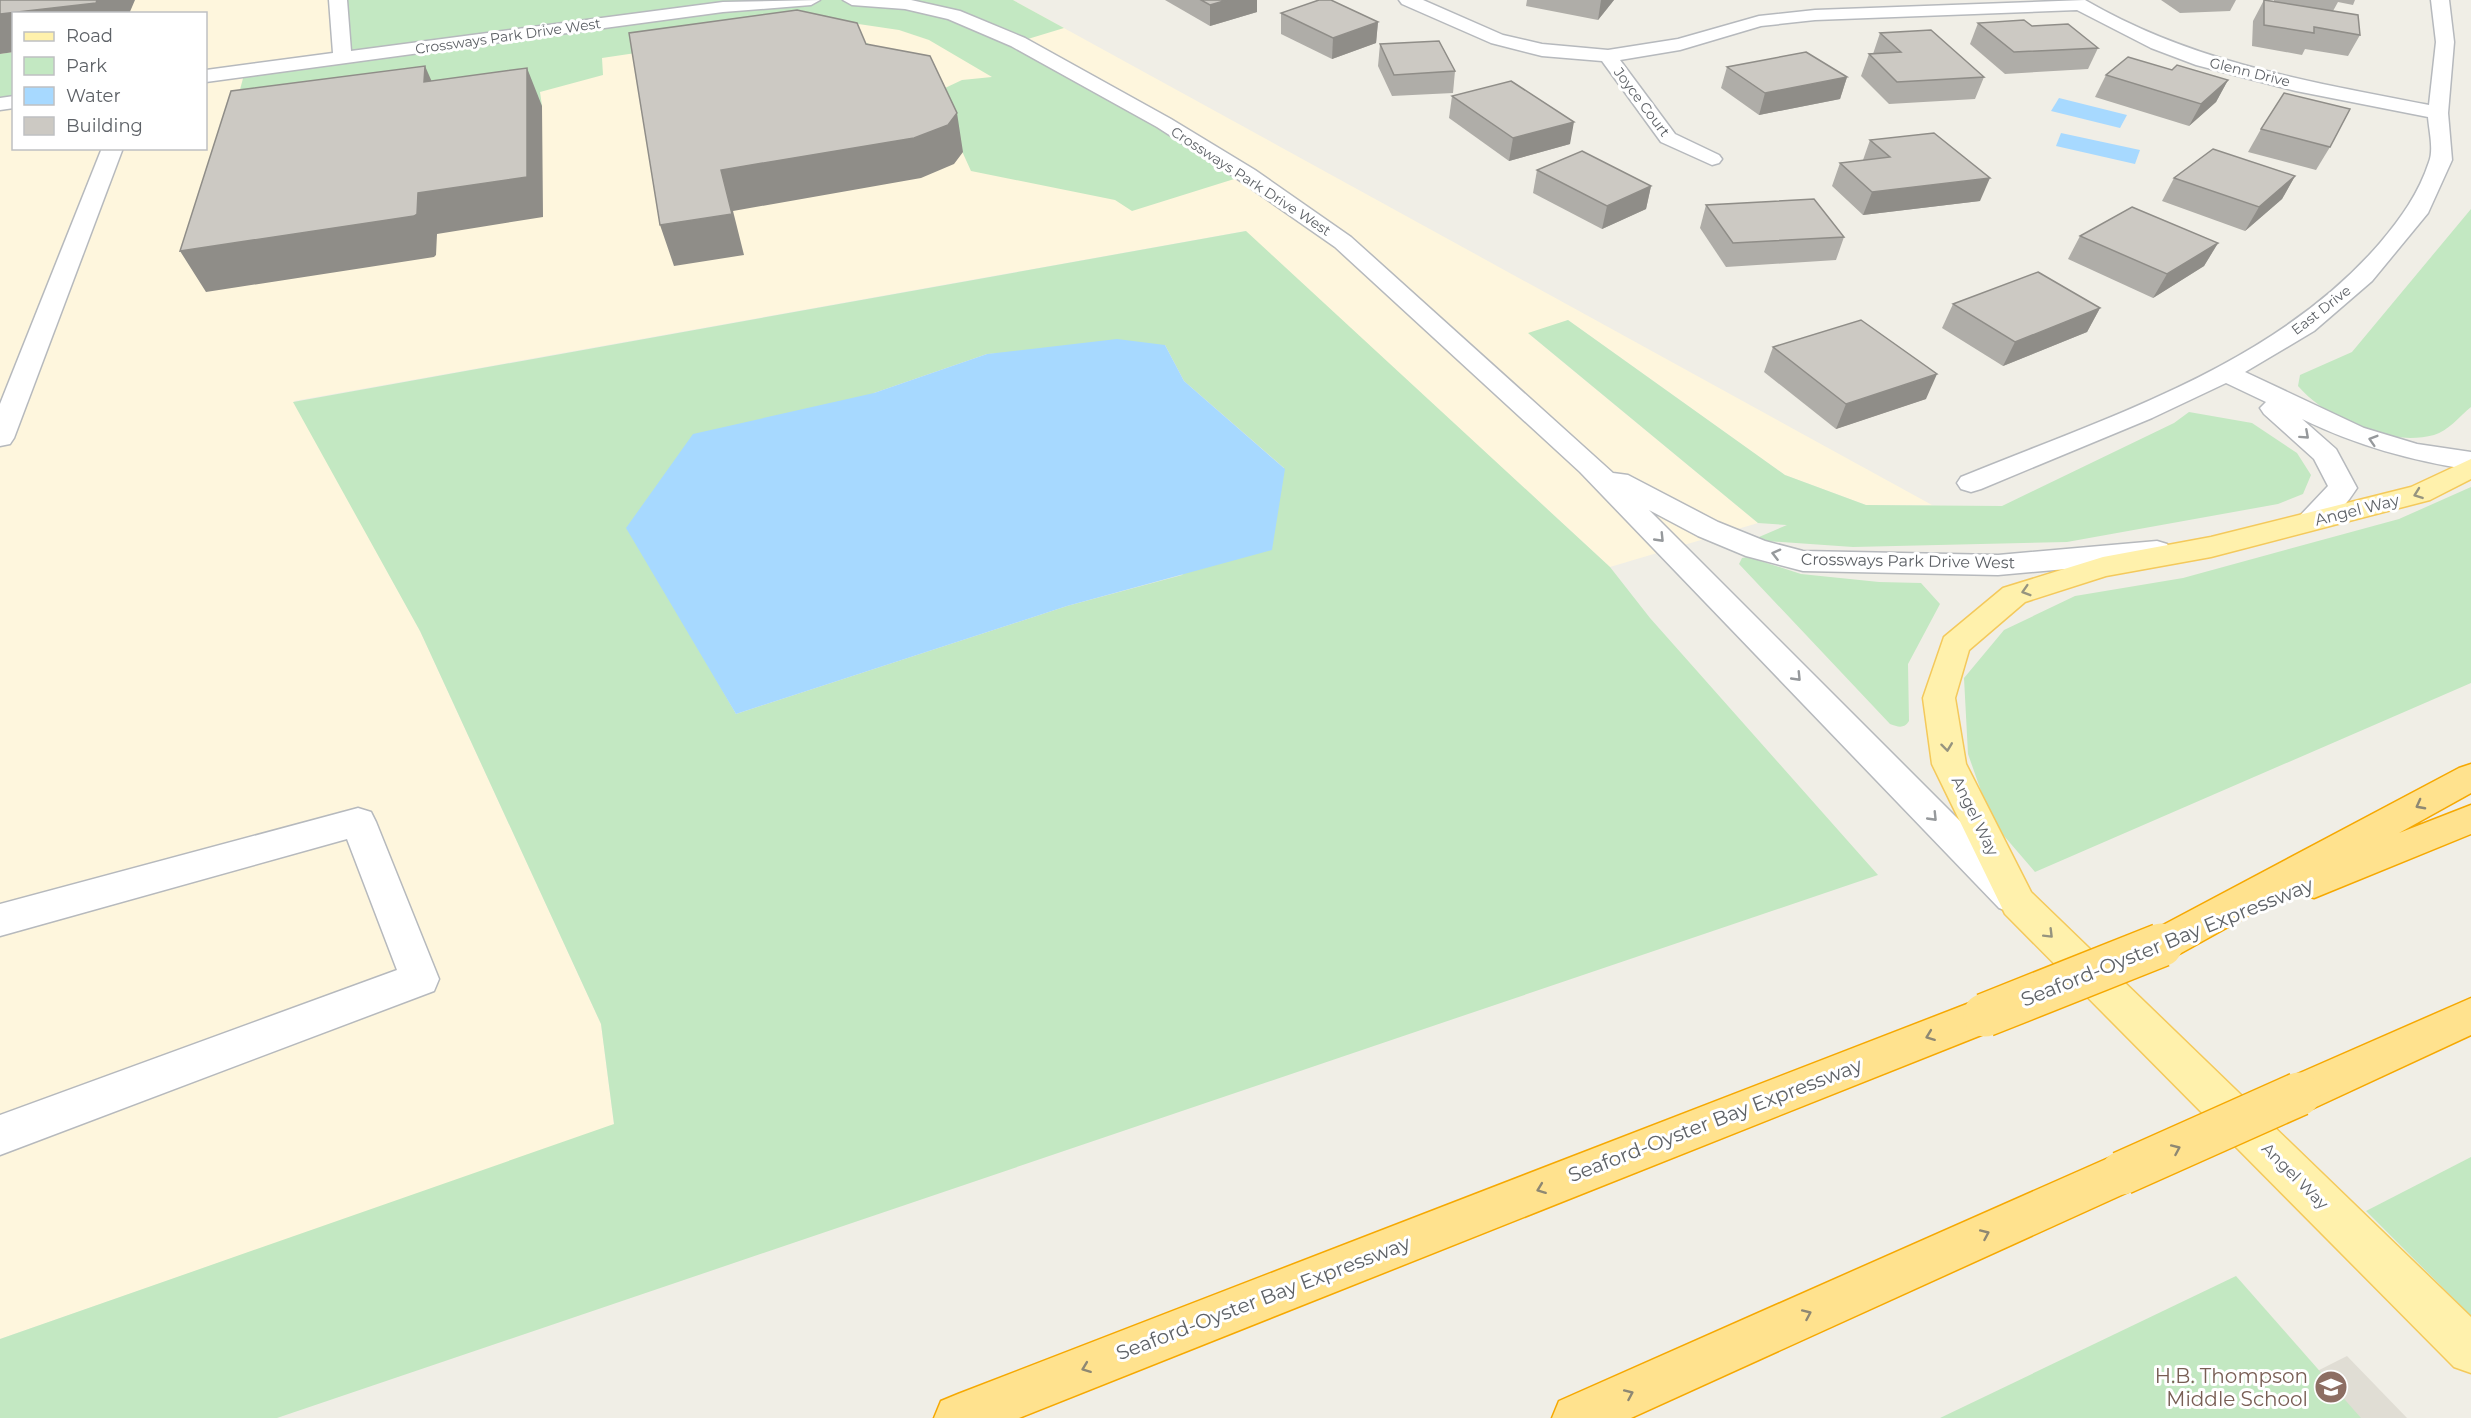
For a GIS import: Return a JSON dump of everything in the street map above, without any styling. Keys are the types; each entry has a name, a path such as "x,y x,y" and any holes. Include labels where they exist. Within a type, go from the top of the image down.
{"highway":[{"path":"2161,945 2471,777"},
{"name":"Seaford-Oyster Bay Expressway","path":"958,1418 1985,1015 2471,819"},
{"path":"1576,1418 2471,1016"},
{"path":"2300,1094 2471,1033"}],"main road":[{"name":"Angel Way","path":"2471,468 2420,494 2211,547 2103,567 2014,595 1955,645 1940,698 1949,764 2018,903 2471,1350"}],"street":[{"path":"338,0 342,27 342,58"},
{"name":"Crossways Park Drive West","path":"207,76 723,7 811,0"},
{"name":"Crossways Park Drive West","path":"852,0 905,4 954,15 1018,42 1164,123 1247,175 1343,242 1590,466 2018,903"},
{"path":"1408,0 1497,39 1542,50 1608,56 1680,44 1759,21 1815,15 2076,2"},
{"name":"East Drive","path":"1971,483 2143,412 2226,374 2305,327 2364,276 2417,213 2441,160 2438,113 2445,42 2440,0"},
{"name":"Glenn Drive","path":"2076,2 2099,18 2142,39 2201,60 2245,73 2438,113"},
{"name":"Joyce Court","path":"1608,56 1668,138 1712,159"},
{"path":"0,438 112,150"},
{"path":"2226,374 2354,434 2414,452 2471,461"},
{"path":"2226,374 2284,417 2326,455 2343,488 2308,522"},
{"name":"Crossways Park Drive West","path":"1590,466 1708,529 1756,549 1803,561 1998,565 2211,547"},
{"path":"0,920 358,822 420,979 0,1135"}],"shaded area":[{"path":"0,0 1013,0 1932,505 1866,505 1785,475 1568,320 1529,334 1758,523 1610,567 1245,231 294,401 420,631 601,1024 614,1125 0,1339"},
{"name":"H.B. Thompson Middle School","path":"2347,1356 2407,1418 2224,1418"}],"green space":[{"path":"337,0 1013,0 1064,28 1018,42 1247,175 1132,211 1115,200 971,171 936,94 804,38 867,43 945,88 962,80 992,77 929,40 899,30 845,22 602,58 603,75 540,92 542,106 228,134 245,71 342,58"},
{"path":"12,52 12,102 0,104 0,54"},
{"path":"2471,209 2471,407 2439,433 2416,438 2379,434 2342,420 2325,410 2298,386 2300,375 2352,352"},
{"path":"1246,231 1610,567 1650,618 1878,875 277,1418 0,1418 0,1339 614,1124 601,1024 420,631 293,402","holes":["1165,345 1184,381 1284,468 1182,575 1067,606 736,714 704,658 874,393 987,354"]},
{"path":"1568,320 1785,475 1866,505 2002,506 2174,423 2189,412 2252,423 2297,453 2311,475 2303,494 2278,504 2067,542 1853,547 1752,540 1787,525 1758,523 1528,333"},
{"path":"2471,487 2471,683 2035,872 1992,822 1968,754 1964,678 2004,630 2075,596 2183,578 2399,519"},
{"path":"1748,557 1801,574 1879,582 1921,583 1940,604 1908,664 1909,721 1907,724 1901,727 1890,724 1739,564 1742,558"},
{"path":"2471,1157 2471,1316 2366,1211"},
{"path":"2236,1276 2361,1418 1940,1418"}],"water":[{"path":"2059,98 2127,115 2120,128 2051,111"},
{"path":"2061,133 2140,150 2135,164 2056,146"},
{"path":"1117,339 1165,345 1184,381 1285,469 1272,550 1067,606 736,714 626,528 693,434 874,393 987,354"}],"building":[{"path":"0,0 97,0 96,3 0,14"},
{"path":"1201,0 1227,0 1210,5"},
{"path":"1319,0 1331,0 1378,22 1333,38 1281,13"},
{"path":"2264,0 2358,15 2360,35 2314,27 2314,33 2264,25"},
{"path":"797,10 857,23 866,44 930,56 957,113 948,125 914,138 721,170 732,214 660,225 629,33"},
{"path":"2024,20 2032,26 2068,24 2098,48 2014,52 1978,23"},
{"path":"1931,30 1984,77 1897,82 1869,54 1901,52 1880,33"},
{"path":"1439,41 1455,71 1394,75 1380,44"},
{"path":"1806,52 1847,77 1765,93 1727,67"},
{"path":"2128,57 2172,70 2177,65 2228,80 2201,104 2106,75"},
{"path":"425,66 424,82 527,68 527,177 418,193 417,214 414,216 180,251 231,91"},
{"path":"1511,81 1574,122 1513,138 1452,96"},
{"path":"2284,93 2350,109 2330,147 2261,129"},
{"path":"1934,133 1990,178 1872,192 1840,163 1890,157 1870,140"},
{"path":"2213,149 2295,176 2259,207 2174,178"},
{"path":"1582,151 1651,186 1607,206 1537,170"},
{"path":"1814,199 1844,237 1733,243 1706,205"},
{"path":"2132,207 2218,243 2167,274 2080,236"},
{"path":"2038,272 2100,308 2015,342 1953,304"},
{"path":"1861,320 1937,374 1846,404 1773,347"}],"place":[{"name":"H.B. Thompson Middle School","path":"2331,1387"}]}
